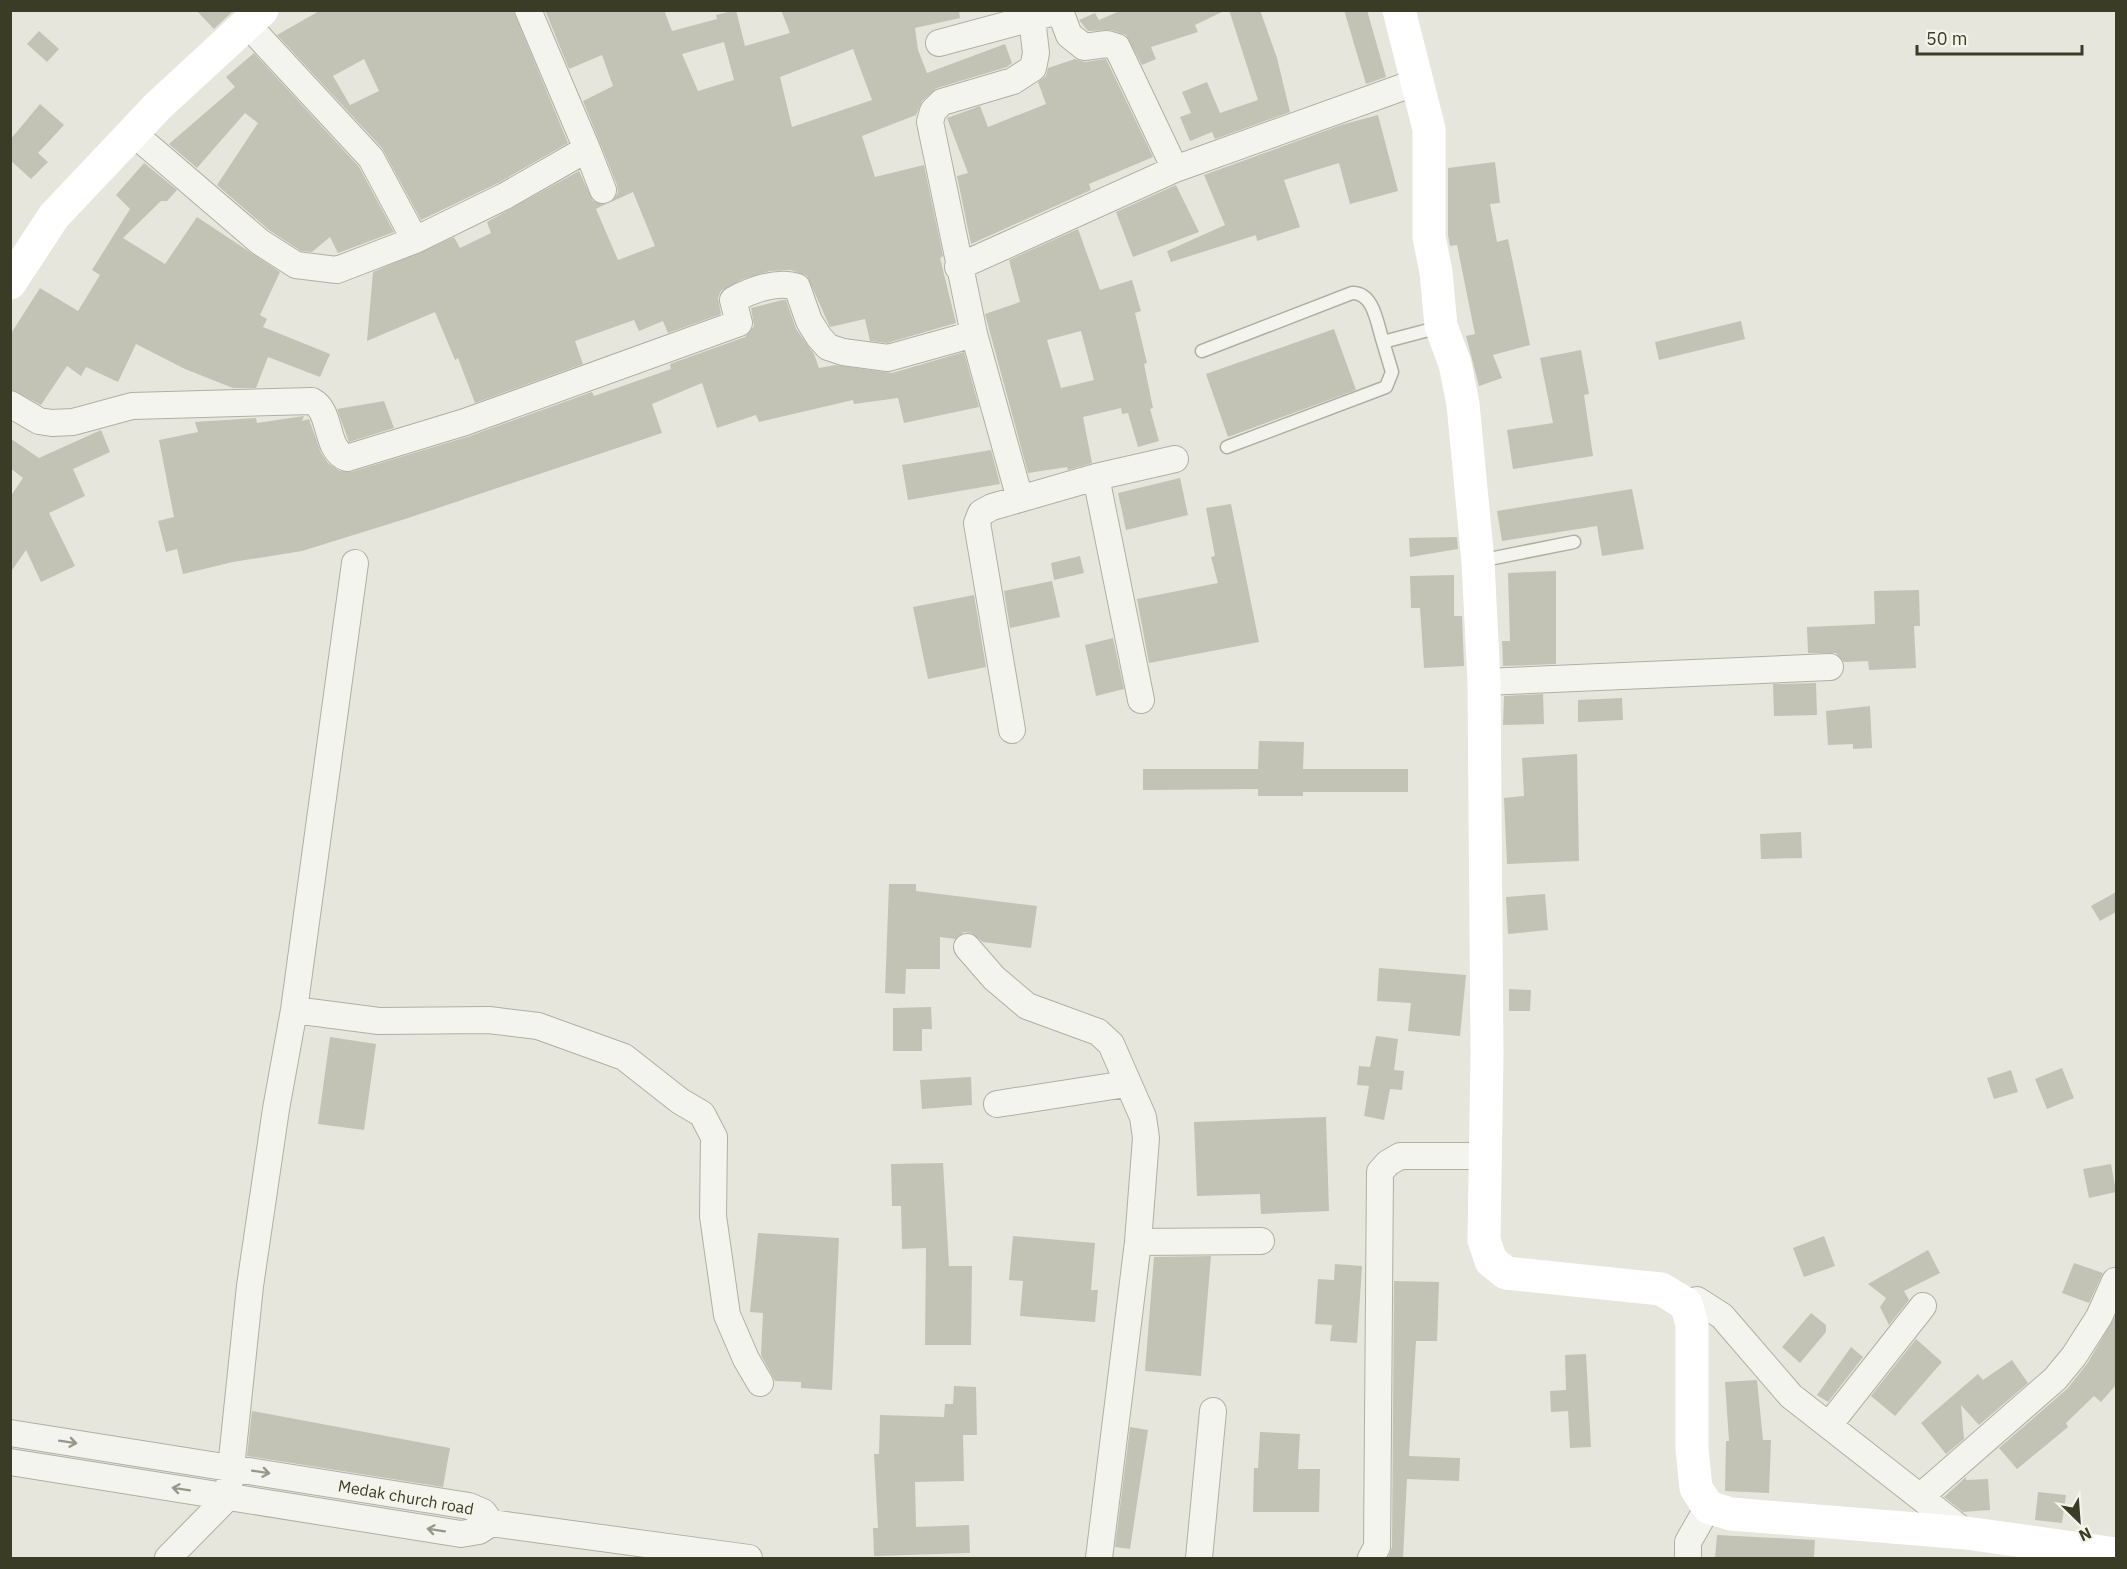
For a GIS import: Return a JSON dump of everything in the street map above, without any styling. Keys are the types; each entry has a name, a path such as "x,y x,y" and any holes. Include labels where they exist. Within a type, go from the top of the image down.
{"street":[{"path":"528,10 603,190"},
{"path":"1399,10 1429,129 1429,237 1436,273 1441,326 1455,364 1463,404 1478,562 1484,682 1487,1055 1484,1240 1491,1261 1506,1273 1661,1289 1686,1304 1692,1324 1692,1449 1696,1488 1708,1507 1731,1514 1966,1533 2104,1555"},
{"path":"939,43 1061,11 1069,35 1084,47 1107,44 1117,47 1174,170"},
{"path":"10,283 54,216 133,133 255,17 371,158 415,240"},
{"path":"1020,499 974,334 958,267 930,122 933,111 942,102 1013,81 1033,68 1036,53 1032,18"},
{"path":"958,267 1174,170 1417,82"},
{"path":"133,133 260,242 296,265 337,270 415,240 505,196 587,149"},
{"path":"10,404 39,421 52,423 73,422 132,406 312,401 320,408 337,452 347,458 465,422 739,323 734,300 746,293 786,283 797,287 809,321 819,337 828,347 843,352 888,358 974,334"},
{"path":"1012,730 976,523 981,513 992,507 1096,477 1174,459"},
{"path":"1096,477 1141,700"},
{"path":"167,1558 228,1497 233,1468 250,1286 276,1109 294,1010 355,563"},
{"path":"1484,682 1830,667"},
{"path":"967,947 994,978 1027,1006 1098,1032 1111,1044 1126,1084 1143,1117 1146,1138 1138,1242 1099,1558"},
{"path":"294,1010 379,1021 489,1020 538,1026 624,1057 680,1101 702,1114 714,1137 713,1216 728,1315 746,1359 760,1383"},
{"path":"997,1104 1126,1084"},
{"path":"1371,1558 1377,1547 1380,1172 1388,1163 1400,1156 1485,1156"},
{"path":"1138,1242 1261,1241"},
{"path":"1921,1496 2055,1380 2074,1356 2099,1317 2115,1281"},
{"path":"1686,1304 1696,1300 1722,1316 1791,1396 1966,1533"},
{"path":"1829,1425 1923,1306"},
{"path":"1199,1558 1213,1411"},
{"name":"Medak church road","path":"10,1433 470,1506 483,1512 491,1523 479,1530 461,1534 10,1462"},
{"path":"1688,1558 1688,1542 1708,1507"},
{"path":"491,1523 749,1558"}],"lane":[{"path":"1202,351 1352,293 1361,293 1368,298 1392,372 1386,387 1227,447"},
{"path":"1383,342 1441,326"},
{"path":"1478,562 1574,542"}],"building":[{"path":"196,10 234,10 214,29"},
{"path":"321,10 513,10 568,143 498,183 421,220 382,148 277,35","holes":["364,59 379,91 350,105 333,76"]},
{"path":"545,10 664,10 672,31 717,19 716,15 736,10 745,46 790,33 781,10 959,10 960,18 915,28 918,50 927,73 1005,44 1012,63 1007,67 937,88 922,101 916,115 862,136 875,177 924,165 943,256 940,258 956,323 887,343 870,341 865,319 830,327 807,276 791,270 770,271 743,279 721,291 718,298 721,314 668,333 663,321 639,331 634,320 575,341 583,364 475,403 458,358 455,360 435,312 367,341 373,272 454,237 460,248 491,233 487,222 579,171 593,201 606,204 596,209 618,260 655,246 633,192 611,202 618,193 617,185 583,101 613,86 602,55 569,69","holes":["724,42 734,80 698,91 682,54","853,49 872,100 792,127 780,77"]},
{"path":"1122,10 1226,10 1195,25 1198,32 1151,47 1156,59 1142,65 1126,35 1111,30 1088,31 1079,20 1095,13 1099,20"},
{"path":"1229,10 1260,10 1277,58 1290,112 1215,139 1212,132 1190,141 1180,117 1191,113 1182,92 1207,82 1220,113 1258,100"},
{"path":"1344,10 1367,10 1386,77 1366,84"},
{"path":"39,31 59,49 47,62 27,44"},
{"path":"254,53 359,167 394,232 338,253 330,237 312,252 301,251 269,230 217,185 258,123 245,113 197,168 169,144 235,87 226,77"},
{"path":"1075,59 1085,62 1106,59 1153,157 1089,184 1091,190 971,244 957,176 968,173 947,118 980,106 988,127 1046,104 1038,82 1046,76 1048,68"},
{"path":"40,104 64,125 38,153 48,162 31,179 10,160 10,140"},
{"path":"1378,115 1398,191 1350,204 1339,163 1284,180 1300,227 1257,241 1256,235 1171,262 1167,251 1225,225 1204,175 1341,125"},
{"path":"1495,162 1500,203 1490,204 1497,242 1508,239 1530,345 1493,355 1502,378 1479,386 1466,336 1475,334 1457,245 1450,246 1448,235 1448,168"},
{"path":"144,163 177,190 167,201 161,201 123,238 165,264 197,217 280,272 260,315 267,319 263,327 330,354 320,377 268,357 256,388 233,388 185,369 136,344 118,382 86,367 81,376 67,366 41,405 10,389 10,335 40,288 78,311 100,275 92,270 130,209 116,195"},
{"path":"1176,185 1199,232 1133,257 1116,212"},
{"path":"1078,229 1100,290 1132,280 1141,311 1135,313 1147,363 1144,364 1153,408 1150,409 1159,441 1138,447 1128,413 1122,414 1121,408 1083,417 1092,463 1068,470 1067,467 1028,473 985,314 1020,302 1009,260","holes":["1081,331 1094,380 1061,388 1047,340"]},
{"path":"786,300 796,329 814,354 819,368 836,365 892,373 964,352 979,407 904,423 898,398 854,404 853,400 759,422 756,415 717,428 702,383 652,404 662,433 405,519 302,551 233,562 183,574 177,549 166,552 158,521 174,517 159,440 198,432 195,422 256,418 257,423 304,416 302,421 309,419 321,453 328,463 340,471 351,472 470,436 592,392 594,396 671,369 670,364 745,337 754,326 751,308"},
{"path":"1741,321 1745,339 1659,360 1655,342"},
{"path":"1334,329 1356,390 1228,437 1206,374"},
{"path":"1581,350 1589,394 1584,395 1593,456 1513,469 1507,430 1553,423 1540,358"},
{"path":"384,401 394,428 349,442 337,409"},
{"path":"101,430 110,452 73,469 85,496 49,513 75,566 41,582 26,550 10,573 10,497 23,478 10,468 10,438 39,458"},
{"path":"991,450 1000,484 908,500 902,465"},
{"path":"1180,478 1188,515 1126,530 1118,493"},
{"path":"1632,489 1644,549 1602,556 1597,526 1502,541 1497,511"},
{"path":"1231,504 1259,642 1149,663 1137,599 1218,583 1211,557 1215,556 1206,508"},
{"path":"1457,537 1458,549 1410,557 1409,538"},
{"path":"1080,556 1084,573 1054,580 1051,563"},
{"path":"1556,571 1556,664 1503,666 1502,641 1510,641 1508,573"},
{"path":"1454,575 1454,616 1462,616 1464,666 1424,668 1420,608 1411,608 1410,576"},
{"path":"1052,581 1060,617 1010,628 1004,591"},
{"path":"1919,590 1920,626 1914,626 1916,668 1869,670 1868,661 1844,662 1836,653 1808,653 1807,627 1875,624 1874,591"},
{"path":"974,595 986,667 928,679 913,607"},
{"path":"1113,638 1124,689 1096,696 1085,645"},
{"path":"1816,683 1817,715 1774,716 1773,684"},
{"path":"1543,694 1544,724 1503,725 1504,696"},
{"path":"1622,698 1623,720 1578,722 1578,700"},
{"path":"1870,706 1872,748 1853,749 1853,744 1828,745 1826,711"},
{"path":"1259,741 1304,742 1303,769 1408,769 1408,792 1303,792 1303,796 1258,796 1258,789 1143,790 1143,769 1258,769"},
{"path":"1577,754 1579,861 1507,864 1504,798 1524,796 1522,758"},
{"path":"1801,832 1802,858 1761,859 1760,834"},
{"path":"889,884 916,884 916,891 1037,906 1031,948 983,942 971,933 964,932 955,939 940,937 940,969 906,969 905,994 885,993"},
{"path":"2116,892 2116,912 2100,921 2091,906"},
{"path":"1545,894 1548,930 1508,934 1506,897"},
{"path":"1379,968 1466,975 1460,1036 1408,1031 1411,1003 1377,1001"},
{"path":"1509,989 1531,990 1530,1011 1509,1011"},
{"path":"931,1007 932,1029 922,1029 922,1051 893,1051 893,1008"},
{"path":"1376,1036 1398,1039 1394,1070 1404,1071 1402,1090 1390,1089 1384,1120 1364,1116 1369,1086 1357,1085 1359,1066 1370,1067"},
{"path":"330,1037 376,1044 364,1130 318,1124"},
{"path":"2062,1068 2074,1098 2047,1109 2035,1079"},
{"path":"2011,1070 2018,1092 1994,1099 1987,1078"},
{"path":"971,1077 972,1105 922,1109 920,1080"},
{"path":"1326,1117 1329,1211 1261,1214 1260,1194 1197,1196 1194,1122"},
{"path":"943,1163 949,1266 972,1266 971,1345 925,1345 926,1248 902,1249 901,1206 892,1206 891,1164"},
{"path":"2111,1164 2116,1192 2089,1198 2083,1169"},
{"path":"758,1233 839,1238 832,1390 801,1388 801,1382 775,1381 761,1355 763,1313 750,1312"},
{"path":"1013,1236 1095,1243 1091,1290 1098,1290 1095,1322 1020,1316 1023,1281 1009,1280"},
{"path":"1824,1236 1835,1266 1804,1277 1793,1248"},
{"path":"1928,1250 1940,1273 1904,1291 1909,1300 1889,1325 1880,1307 1886,1298 1868,1284"},
{"path":"1211,1256 1201,1376 1145,1371 1154,1257"},
{"path":"2074,1263 2103,1273 2089,1303 2062,1293"},
{"path":"1335,1264 1362,1266 1357,1343 1330,1341 1332,1325 1315,1324 1318,1279 1334,1280"},
{"path":"1394,1281 1439,1282 1437,1341 1416,1341 1409,1456 1460,1458 1459,1481 1407,1479 1403,1558 1388,1558 1392,1547"},
{"path":"1811,1313 1826,1325 1826,1332 1800,1363 1782,1347"},
{"path":"2116,1315 2116,1385 2101,1402 2094,1396 2066,1423 2068,1427 2017,1469 1999,1448 2067,1389 2087,1364"},
{"path":"1916,1339 1942,1362 1895,1416 1871,1396"},
{"path":"1851,1347 1863,1357 1828,1402 1817,1395"},
{"path":"1586,1354 1591,1447 1570,1448 1568,1411 1551,1412 1550,1391 1566,1390 1565,1355"},
{"path":"2012,1360 2028,1383 1979,1425 1961,1405 1964,1439 1946,1454 1921,1423 1978,1374 1983,1380"},
{"path":"1757,1380 1763,1440 1771,1440 1769,1493 1725,1491 1726,1441 1729,1441 1725,1382"},
{"path":"954,1386 976,1387 977,1435 963,1435 964,1481 915,1482 916,1527 969,1525 970,1553 874,1556 873,1528 878,1528 874,1454 879,1454 880,1415 944,1417 945,1404 953,1404"},
{"path":"252,1411 450,1448 443,1487 247,1456"},
{"path":"1130,1427 1148,1430 1130,1549 1115,1547"},
{"path":"1260,1432 1300,1434 1298,1469 1320,1469 1319,1512 1253,1512 1254,1468 1258,1468"},
{"path":"1966,1477 1966,1480 1988,1479 1990,1510 1963,1512 1944,1497"},
{"path":"2038,1492 2066,1495 2062,1523 2035,1520"},
{"path":"1717,1535 1815,1540 1814,1558 1715,1558"}]}
